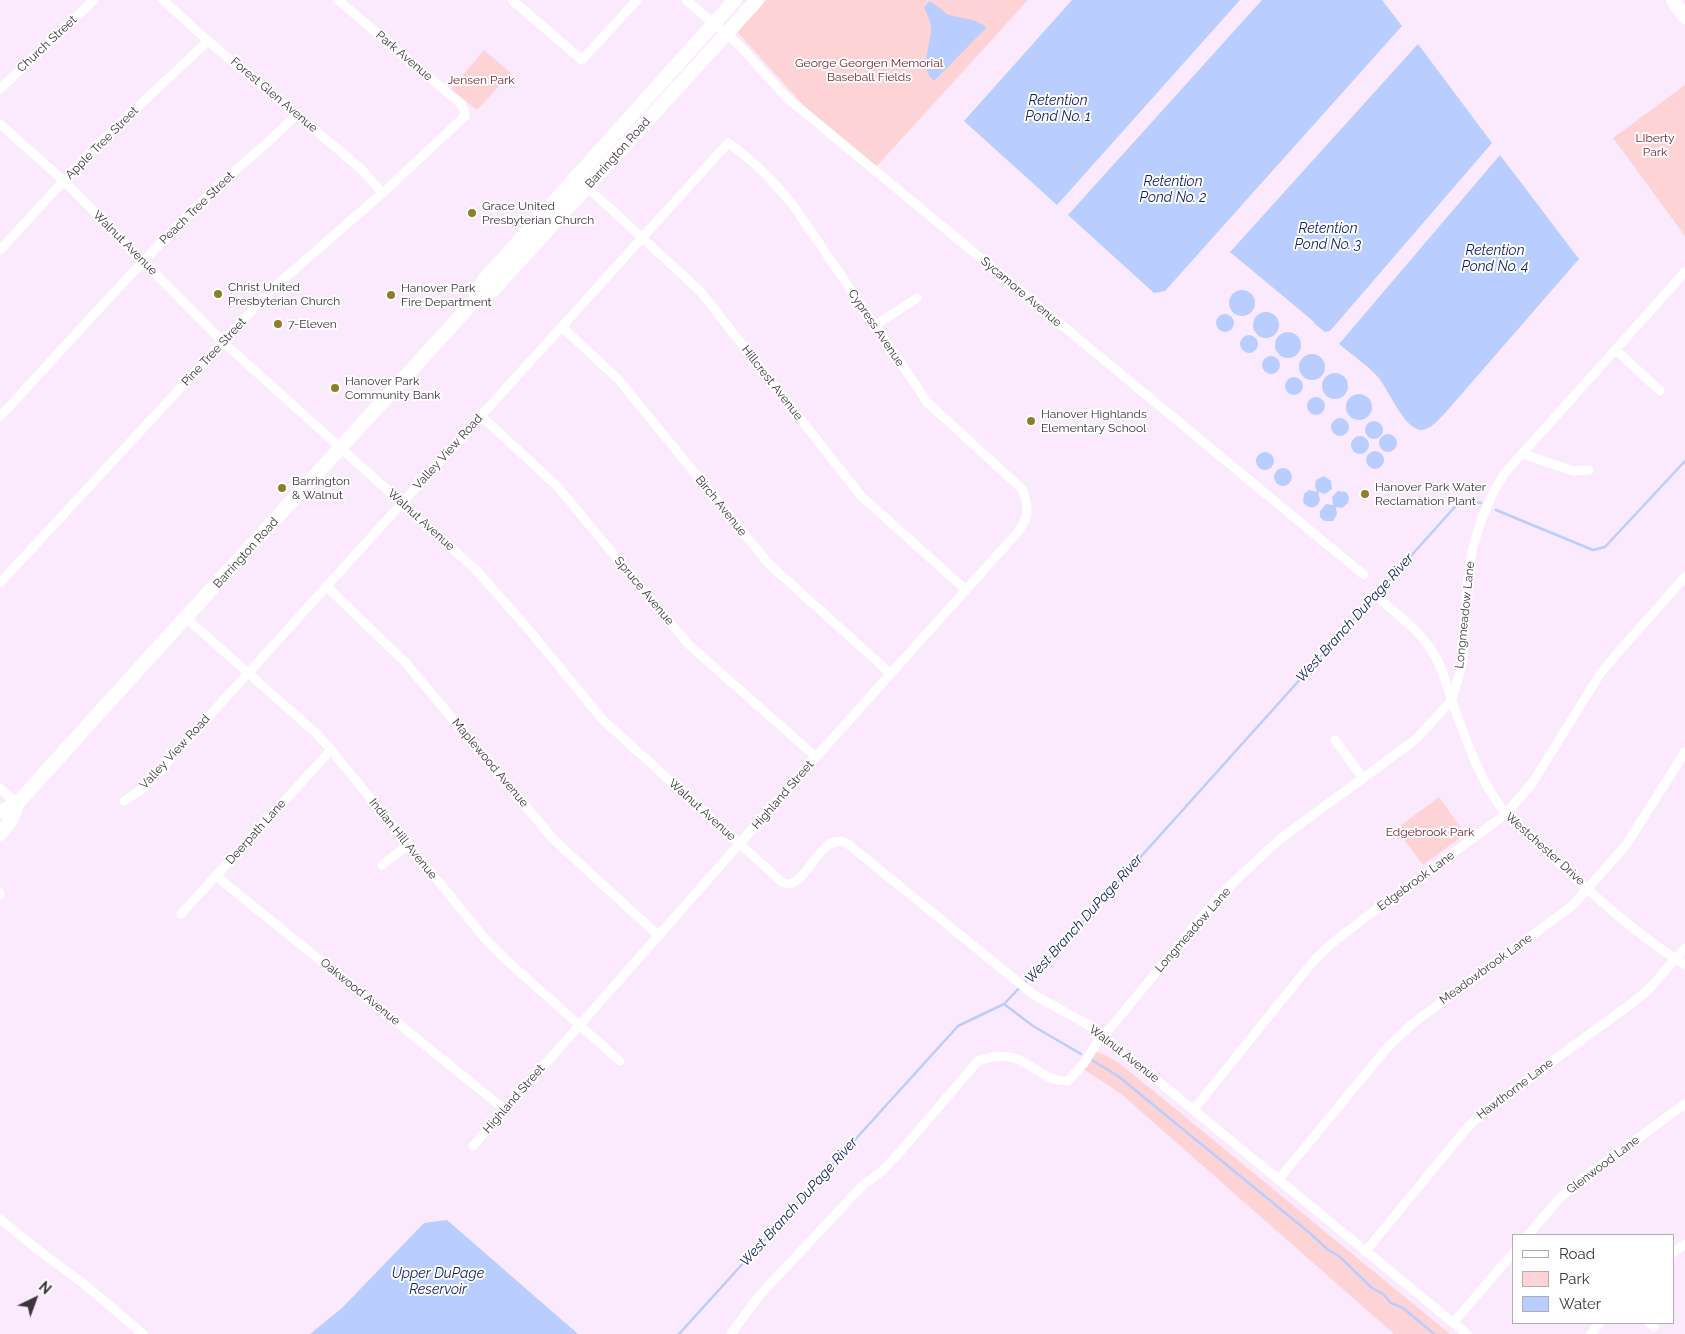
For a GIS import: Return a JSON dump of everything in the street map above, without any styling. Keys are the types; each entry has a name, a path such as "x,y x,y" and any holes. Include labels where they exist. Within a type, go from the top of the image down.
{"main road":[{"name":"Barrington Road","path":"474,301 484,280 735,0"},
{"name":"Barrington Road","path":"0,812 17,804 133,674 474,301 494,289 757,0"},
{"path":"1673,0 1685,17"},
{"name":"Barrington Road","path":"0,834 12,819 17,804"}],"street":[{"name":"Church Street","path":"0,89 94,0"},
{"name":"Forest Glen Avenue","path":"163,0 208,41 354,163 382,194"},
{"name":"Park Avenue","path":"338,0 458,102 464,110 465,116"},
{"path":"512,0 582,60 637,0"},
{"name":"Sycamore Avenue","path":"686,0 739,45 786,97 1364,575"},
{"name":"Apple Tree Street","path":"0,250 118,125 208,41"},
{"name":"Peach Tree Street","path":"0,416 198,204 280,132 297,114"},
{"name":"Pine Tree Street","path":"0,583 271,290 382,194 465,116"},
{"name":"Walnut Avenue","path":"0,124 64,181 223,342 475,569 524,624 603,720 740,845 787,884 796,882 832,842 844,842 1034,995 1092,1027 1466,1334"},
{"name":"Valley View Road","path":"124,802 144,787 728,144"},
{"name":"Cypress Avenue","path":"728,144 772,182 789,200 928,403 1022,489 1027,500 1028,509"},
{"name":"Hillcrest Avenue","path":"576,178 700,291 861,496 966,590"},
{"name":"Longmeadow Lane","path":"731,1334 758,1297 864,1185 900,1153 978,1062 996,1056 1007,1056 1018,1059 1059,1081 1068,1081 1085,1062 1098,1041 1214,902 1280,838 1415,740 1452,700 1463,661 1466,582 1473,547 1492,493 1504,474 1685,272"},
{"path":"874,326 917,298"},
{"name":"Birch Avenue","path":"562,327 618,379 769,564 891,674"},
{"path":"1616,350 1660,391"},
{"name":"Spruce Avenue","path":"481,416 556,486 688,644 816,757"},
{"path":"1523,454 1573,470 1589,470"},
{"name":"Highland Street","path":"473,1146 1021,527 1026,520 1028,509"},
{"name":"Edgebrook Lane","path":"1194,1109 1315,959 1358,924 1506,814 1532,782 1605,668 1685,577"},
{"name":"Maplewood Avenue","path":"326,586 401,658 554,840 658,935"},
{"name":"Westchester Drive","path":"1383,602 1417,632 1432,651 1443,673 1482,779 1490,794 1506,814 1629,925 1685,965"},
{"name":"Indian Hill Avenue","path":"186,618 316,733 487,941 620,1061"},
{"path":"1335,740 1363,778"},
{"name":"Deerpath Lane","path":"181,914 331,750"},
{"name":"Meadowbrook Lane","path":"1278,1180 1398,1036 1572,906 1626,845 1685,752"},
{"path":"0,788 17,804"},
{"path":"382,865 408,845"},
{"name":"Oakwood Avenue","path":"216,876 504,1109"},
{"name":"Hawthorne Lane","path":"1365,1252 1467,1128 1482,1113 1636,1000 1649,989 1685,948"},
{"name":"Glenwood Lane","path":"1529,1234 1558,1200 1574,1185 1685,1104"},
{"path":"0,1218 38,1250 84,1284 143,1334"},
{"path":"1453,1323 1512,1254"},
{"path":"1591,1334 1599,1324"}],"green space":[{"name":"George Georgen Memorial Baseball Fields","path":"766,0 1028,0 876,167 808,110 737,32"},
{"name":"Jensen Park","path":"484,50 511,73 477,110 451,89"},
{"name":"LIberty Park","path":"1685,85 1685,236 1613,138"},
{"name":"Edgebrook Park","path":"1439,797 1465,834 1423,865 1396,829"},
{"path":"1094,1053 1104,1054 1125,1067 1450,1334 1394,1334 1120,1093 1083,1069"}],"water":[{"name":"Retention Pond No. 1","path":"1072,0 1240,0 1057,205 964,121"},
{"name":"Retention Pond No. 2","path":"1262,0 1382,0 1402,26 1165,291 1154,293 1068,215"},
{"path":"929,2 932,2 948,15 973,20 986,28 934,81 929,75 926,63 931,29 930,20 924,7"},
{"name":"Retention Pond No. 3","path":"1418,44 1492,143 1330,331 1325,332 1230,252"},
{"name":"Retention Pond No. 4","path":"1500,155 1579,259 1446,412 1432,426 1421,430 1415,428 1403,416 1378,377 1339,344"},
{"path":"1242,290 1251,294 1255,303 1251,312 1242,316 1233,312 1229,303 1233,294"},
{"path":"1266,312 1275,316 1279,325 1275,334 1266,338 1257,334 1253,325 1257,316"},
{"path":"1225,314 1231,317 1234,323 1231,329 1225,332 1219,329 1216,323 1219,317"},
{"path":"1288,332 1297,336 1301,345 1297,354 1288,358 1279,354 1275,345 1279,336"},
{"path":"1249,335 1255,338 1258,344 1255,350 1249,353 1243,350 1240,344 1243,338"},
{"path":"1312,354 1321,358 1325,367 1321,376 1312,380 1303,376 1299,367 1303,358"},
{"path":"1271,356 1277,359 1280,365 1277,371 1271,374 1265,371 1262,365 1265,359"},
{"path":"1335,373 1344,377 1348,386 1344,395 1335,399 1326,395 1322,386 1326,377"},
{"path":"1294,377 1300,380 1303,386 1300,392 1294,395 1288,392 1285,386 1288,380"},
{"path":"1359,394 1368,398 1372,407 1368,416 1359,420 1350,416 1346,407 1350,398"},
{"path":"1316,397 1322,400 1325,406 1322,412 1316,415 1310,412 1307,406 1310,400"},
{"path":"1340,418 1346,421 1349,427 1346,433 1340,436 1334,433 1331,427 1334,421"},
{"path":"1374,421 1380,424 1383,430 1380,436 1374,439 1368,436 1365,430 1368,424"},
{"path":"1388,434 1394,437 1397,443 1394,449 1388,452 1382,449 1379,443 1382,437"},
{"path":"1360,436 1366,439 1369,445 1366,451 1360,454 1354,451 1351,445 1354,439"},
{"path":"1375,451 1381,454 1384,460 1381,466 1375,469 1369,466 1366,460 1369,454"},
{"path":"1265,452 1271,455 1274,461 1271,467 1265,470 1259,467 1256,461 1259,455"},
{"path":"1283,468 1289,471 1292,477 1289,483 1283,486 1277,483 1274,477 1277,471"},
{"path":"1324,476 1331,481 1332,489 1325,494 1318,492 1319,503 1315,507 1310,507 1303,502 1304,494 1309,490 1317,492 1316,480"},
{"path":"1338,491 1346,492 1349,497 1348,503 1342,508 1336,507 1337,514 1333,521 1324,521 1320,517 1320,511 1326,504 1333,505 1332,497"},
{"name":"Upper DuPage Reservoir","path":"447,1220 578,1334 310,1334 342,1308 424,1223"}],"waterway":[{"name":"West Branch DuPage River","path":"1496,510 1593,550 1605,547 1685,461"},
{"name":"West Branch DuPage River","path":"679,1334 958,1026 1004,1004 1040,969 1462,499 1481,503"},
{"path":"1004,1004 1033,1026 1081,1054"},
{"path":"1090,1059 1118,1076 1327,1249 1339,1256 1372,1288 1383,1294 1391,1303 1403,1308 1434,1334"}],"place":[{"name":"Grace United Presbyterian Church","path":"472,213"},
{"name":"Christ United Presbyterian Church","path":"218,294"},
{"name":"Hanover Park Fire Department","path":"391,295"},
{"name":"7-Eleven","path":"278,324"},
{"name":"Hanover Park Community Bank","path":"335,388"},
{"name":"Hanover Highlands Elementary School","path":"1031,421"},
{"name":"Barrington & Walnut","path":"282,488"},
{"name":"Hanover Park Water Reclamation Plant","path":"1365,494"}]}
